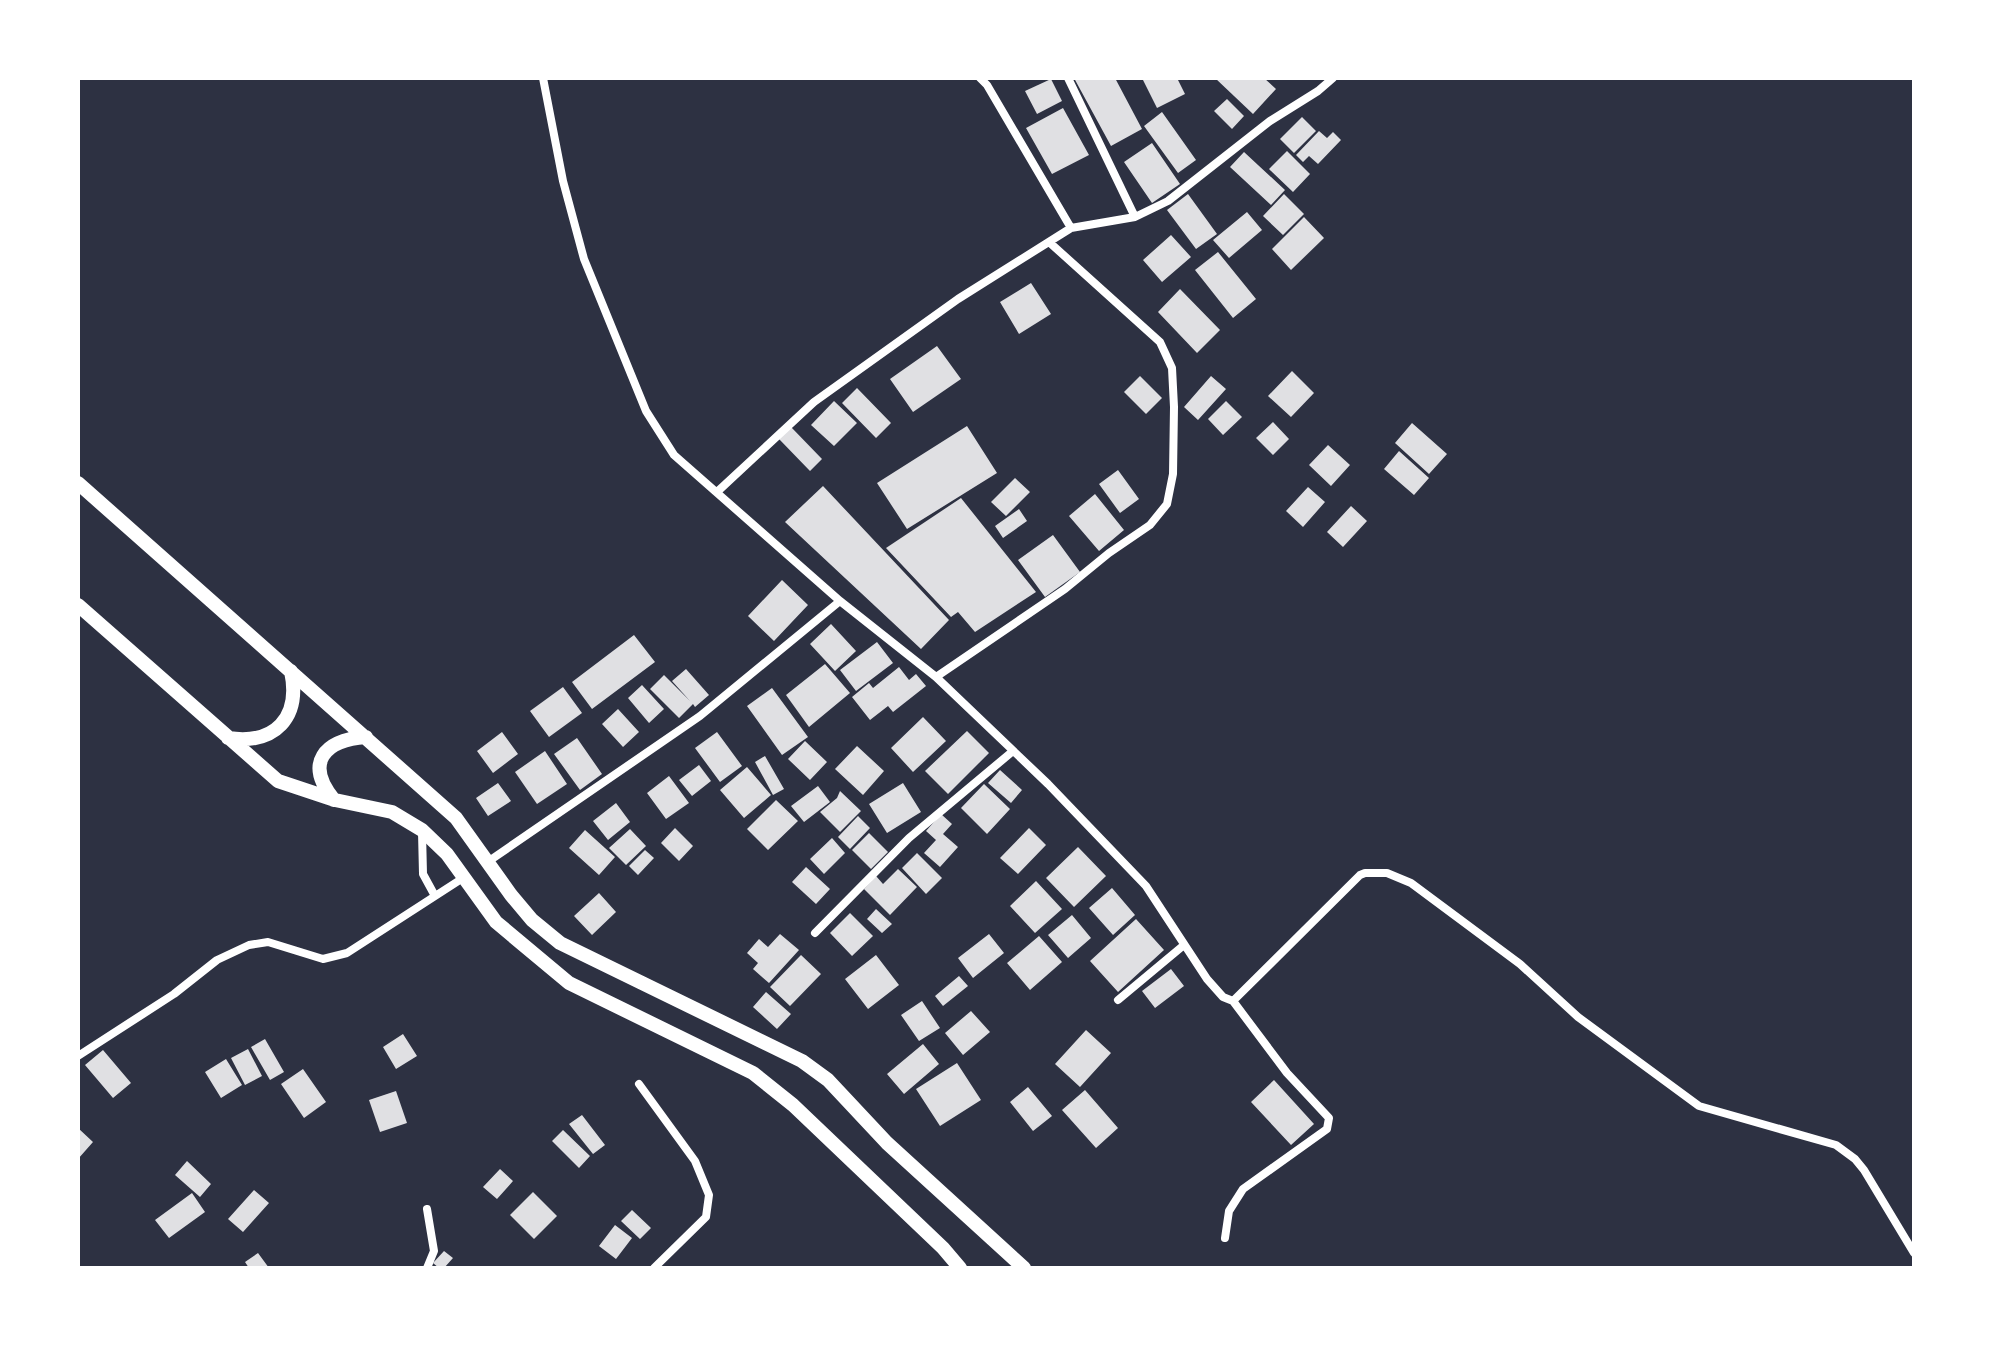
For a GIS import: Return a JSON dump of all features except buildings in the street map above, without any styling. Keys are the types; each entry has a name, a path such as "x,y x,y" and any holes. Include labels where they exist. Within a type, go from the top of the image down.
{"street":[{"path":"543,78 563,181 584,259 646,411 674,455 840,601 936,677 1013,751 1146,886 1207,979 1223,997 1233,1001 1287,1073 1329,1118 1327,1129 1243,1189 1229,1211 1225,1238"},
{"path":"980,78 1071,228"},
{"path":"1068,78 1135,217"},
{"path":"717,492 814,402 958,299 1071,228 1135,217 1168,201 1270,121 1333,78"},
{"path":"936,677 1065,589 1150,525 1167,504 1173,474 1172,368 1160,342 1049,242"},
{"path":"78,483 456,818 532,920 560,943 802,1061 828,1080 887,1143 1024,1268"},
{"path":"489,861 700,716 840,601"},
{"path":"78,605 278,781 335,800 392,812 422,830 447,854 496,922 569,983 753,1073 793,1105 943,1248 960,1268"},
{"path":"227,738 249,741 276,730 294,699 290,671"},
{"path":"335,800 319,774 323,754 334,744 348,738 366,737"},
{"path":"815,933 909,838 1013,751"},
{"path":"422,830 423,874 435,896"},
{"path":"1233,1001 1360,875 1387,873 1411,883 1520,964 1578,1017 1699,1106 1836,1145 1864,1170 1914,1253"},
{"path":"78,1056 174,994 217,960 249,945 268,942 323,959 347,953 463,878"},
{"path":"1118,1000 1184,945"},
{"path":"639,1084 695,1161 709,1195 706,1217 654,1268"},
{"path":"427,1209 434,1251 427,1268"}]}
